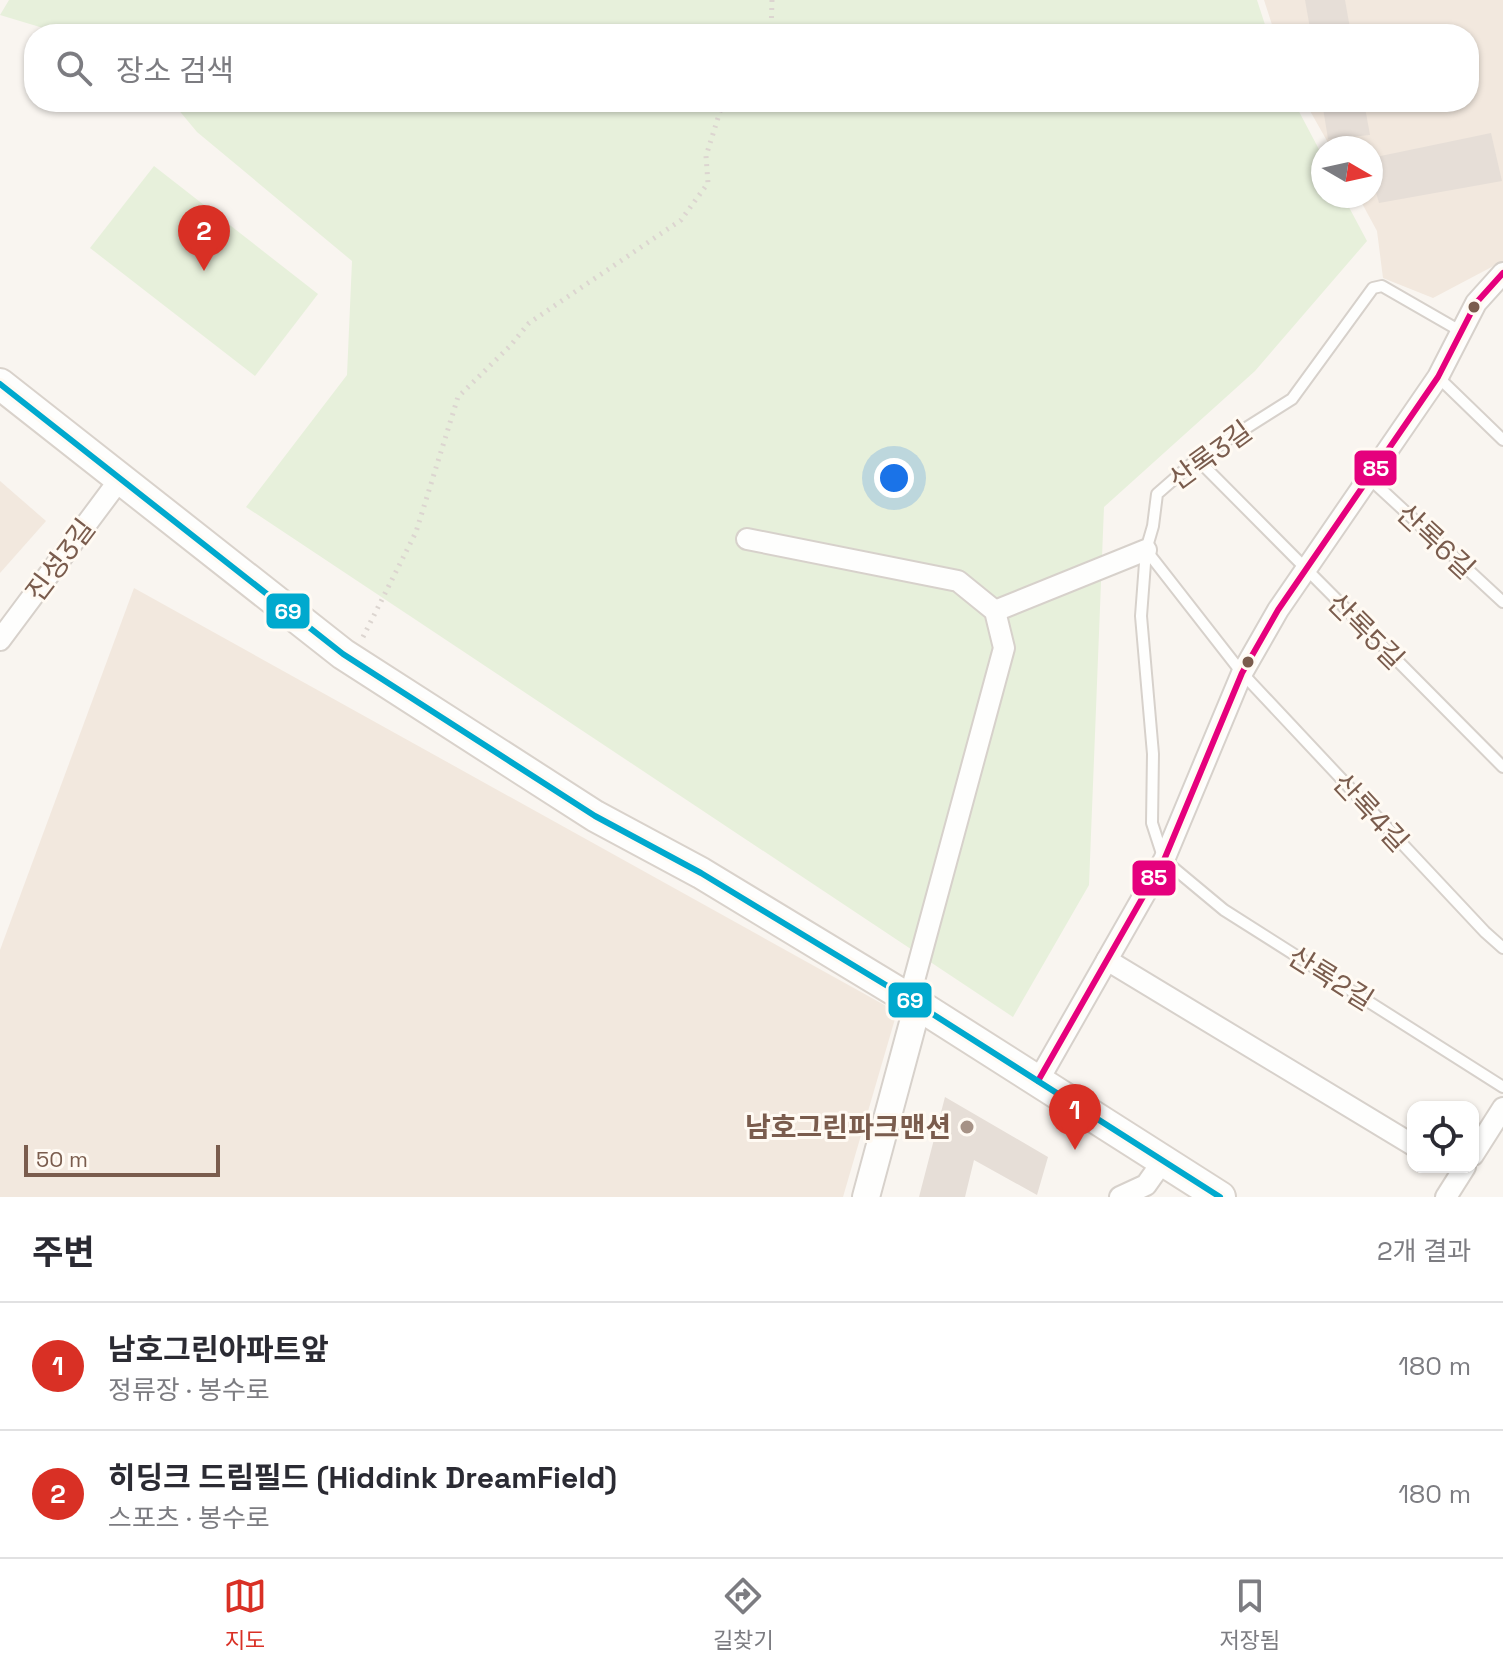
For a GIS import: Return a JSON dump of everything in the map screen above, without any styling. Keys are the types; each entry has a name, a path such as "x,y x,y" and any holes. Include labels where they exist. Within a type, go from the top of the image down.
{"main road":[{"path":"0,384 352,659 595,816 701,873 913,1002 1220,1197"}],"street":[{"path":"1038,1081 1164,860 1242,673 1304,569 1370,479 1438,377 1476,303 1503,273"},
{"name":"진성3길","path":"0,640 120,479"},
{"path":"747,539 958,581 995,611 1004,648 866,1197"},
{"path":"995,611 1146,550"},
{"path":"1107,960 1407,1141"},
{"path":"1479,1146 1503,1108"},
{"path":"1120,1197 1146,1185 1163,1161"},
{"path":"1446,1197 1457,1173"}],"lane":[{"name":"산록3길","path":"1164,860 1152,823 1153,754 1141,616 1146,550 1157,494 1197,459 1292,399 1373,288 1382,286 1462,332"},
{"path":"1438,377 1503,440"},
{"name":"산록5길","path":"1197,459 1503,767"},
{"name":"산록6길","path":"1370,479 1503,602"},
{"name":"산록4길","path":"1146,550 1242,673 1503,948"},
{"name":"산록2길","path":"1164,860 1224,910 1503,1087"}],"path":[{"path":"771,24 772,0"},
{"path":"352,659 416,532 458,397 529,323 681,220 708,183 706,156 720,112"}],"shaded area":[{"path":"1264,0 1503,0 1503,261 1433,298 1383,278 1377,231 1365,208 1383,208 1383,136 1324,136 1311,112 1479,112 1479,24 1272,24"},
{"path":"0,481 46,521 0,573"},
{"path":"134,588 897,1012 843,1197 0,1197 0,950"}],"green space":[{"path":"9,0 1257,0 1265,24 30,24 0,15"},
{"path":"180,112 1299,112 1312,136 1311,208 1349,208 1367,241 1255,371 1104,507 1089,885 1013,1017 246,507 347,375 352,261 197,132"},
{"path":"154,166 318,294 255,376 90,248"}],"building":[{"path":"1305,0 1345,0 1349,24 1309,24"},
{"path":"1324,112 1366,112 1370,135 1328,136"},
{"path":"1491,133 1502,181 1383,202 1383,156"},
{"name":"남호그린파크맨션","path":"945,1097 1048,1157 1037,1195 974,1160 965,1197 919,1197"}],"transit line":[{"name":"85","path":"1038,1081 1164,860 1242,673 1278,610 1438,377 1476,303 1503,273"},
{"name":"69","path":"0,384 343,654 595,816 701,873 909,999 1220,1197"}],"place":[{"name":"히딩크 드림필드 (Hiddink DreamField)","path":"204,271"},
{"name":"남호그린파크맨션","path":"967,1127"},
{"name":"남호그린아파트앞","path":"1075,1150"}]}
